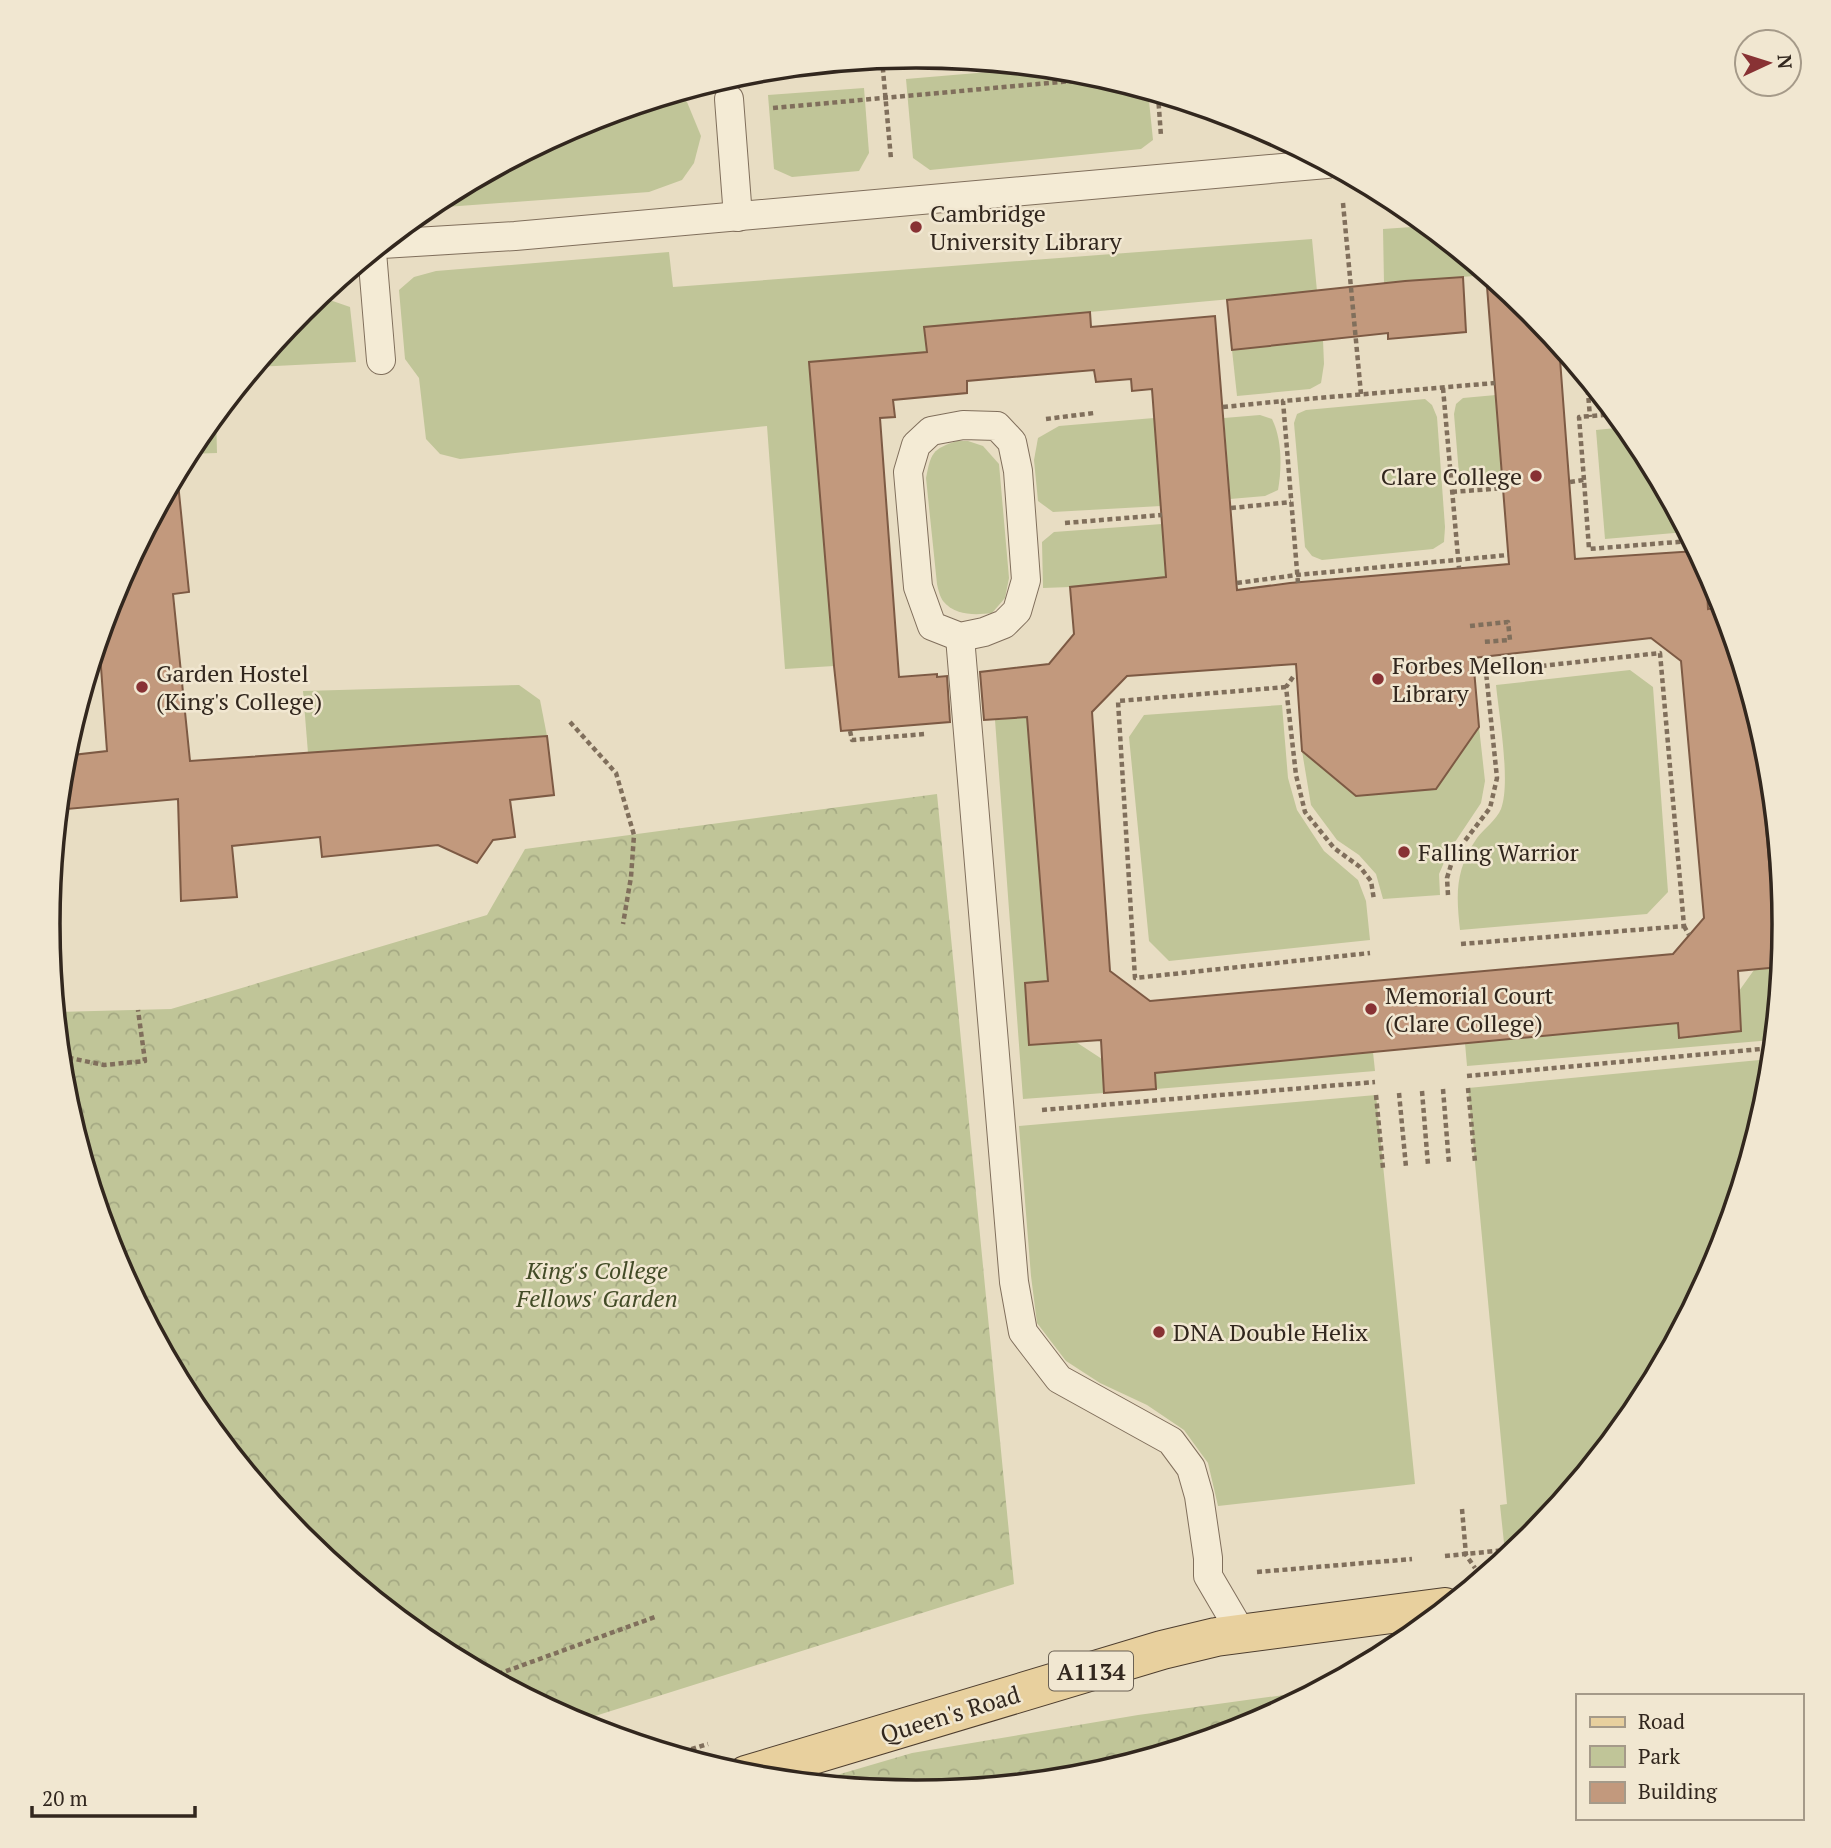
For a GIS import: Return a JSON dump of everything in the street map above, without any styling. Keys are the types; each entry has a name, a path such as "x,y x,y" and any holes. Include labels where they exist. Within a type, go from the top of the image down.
{"main road":[{"name":"Queen's Road","path":"773,1768 1162,1650 1216,1637 1428,1609"}],"lane":[{"path":"730,106 738,216"},
{"path":"397,243 515,236 1311,165"},
{"path":"373,262 381,360"},
{"path":"963,425 997,426 1012,442 1018,471 1026,580 1017,611 1004,624 960,637 932,626 918,587 908,472 916,445 931,431 963,425"},
{"path":"960,637 1014,1282 1023,1332 1059,1379 1171,1441 1191,1468 1199,1496 1208,1576 1242,1634"}],"path":[{"path":"883,69 894,203"},
{"path":"730,106 885,97 1066,81"},
{"path":"1343,197 1361,394"},
{"path":"1223,407 1495,383"},
{"path":"1443,388 1459,568"},
{"path":"1588,395 1590,416"},
{"path":"1283,401 1298,583"},
{"path":"1603,415 1579,417 1589,550 1681,542"},
{"path":"1570,482 1584,480"},
{"path":"1452,492 1504,488"},
{"path":"1231,508 1291,502"},
{"path":"1022,526 1162,515"},
{"path":"1237,583 1508,555"},
{"path":"1469,626 1508,622 1510,640 1483,642"},
{"path":"1473,662 1486,672 1660,653 1684,926 1689,935"},
{"path":"1448,895 1447,878 1454,856 1490,807 1497,779 1486,672"},
{"path":"1293,677 1286,687 1296,775 1305,812 1334,848 1360,867 1371,881 1374,900"},
{"path":"1286,687 1118,701 1135,978 1370,953"},
{"path":"570,722 616,773 634,835 631,877 623,924"},
{"path":"850,731 852,740 969,731"},
{"path":"1461,944 1684,926"},
{"path":"71,1058 104,1065 145,1061 138,1010"},
{"path":"1467,1076 1762,1049"},
{"path":"1001,1113 1376,1082"},
{"path":"1468,1088 1475,1162"},
{"path":"1443,1090 1449,1164"},
{"path":"1422,1091 1428,1165"},
{"path":"1399,1093 1406,1167"},
{"path":"1376,1095 1383,1168"},
{"path":"1462,1509 1466,1555 1477,1570"},
{"path":"500,1672 655,1617"}],"green space":[{"path":"991,72 1082,84 1137,97 1149,101 1153,140 1141,149 930,170 913,158 906,79"},
{"path":"864,88 869,153 859,171 792,177 774,169 768,95"},
{"path":"684,100 701,136 694,163 682,180 649,192 449,207 537,156 640,113"},
{"path":"1412,227 1475,276 1384,283 1383,229"},
{"path":"1312,239 1317,291 925,327 927,352 809,362 834,666 785,669 767,426 460,459 440,454 426,439 419,378 405,359 399,290 414,277 436,271 669,252 673,287"},
{"path":"330,300 350,307 356,362 267,366"},
{"path":"1323,340 1324,364 1321,383 1310,389 1237,396 1232,350"},
{"path":"1496,395 1503,479 1475,482 1464,480 1459,474 1454,414 1456,404 1463,398"},
{"path":"1425,399 1432,405 1437,417 1444,542 1433,549 1322,560 1312,556 1305,547 1294,423 1297,414 1306,410"},
{"path":"1260,415 1272,419 1278,435 1278,490 1265,496 1230,499 1224,418"},
{"path":"1154,418 1161,506 1053,512 1038,501 1034,460 1038,438 1059,426"},
{"path":"1613,428 1657,496 1677,533 1605,539 1596,430"},
{"path":"216,431 217,453 201,454"},
{"path":"957,441 983,446 999,464 1009,578 1005,598 992,613 973,614 953,609 943,601 937,584 926,478 934,453"},
{"path":"1162,524 1167,599 1124,581 1043,588 1042,542 1054,532"},
{"path":"1630,670 1653,687 1668,892 1647,914 1460,930 1458,894 1464,861 1477,838 1499,813 1504,797 1505,766 1496,685"},
{"path":"519,685 540,700 547,736 308,753 303,691"},
{"path":"1282,705 1288,778 1297,810 1324,851 1358,880 1366,901 1370,940 1169,961 1149,941 1129,737 1144,715"},
{"path":"1027,717 1048,981 1025,983 1029,1045 1076,1042 1102,1059 1104,1093 1023,1099 995,720"},
{"path":"1479,727 1485,781 1481,803 1449,851 1439,874 1440,895 1383,899 1376,874 1359,855 1337,840 1311,805 1302,751 1356,796 1436,789"},
{"name":"King's College Fellows' Garden","path":"937,794 1014,1584 593,1717 537,1692 487,1665 440,1636 351,1568 272,1488 236,1445 204,1400 148,1303 105,1199 76,1091 64,1012 171,1009 487,915 525,849"},
{"path":"1770,968 1763,1041 1467,1066 1465,1043 1678,1023 1679,1038 1739,991 1754,970"},
{"path":"1373,1052 1375,1071 1156,1089 1155,1073"},
{"path":"1760,1060 1742,1146 1726,1199 1683,1303 1657,1352 1595,1445 1521,1529 1504,1543 1500,1505 1507,1504 1468,1088"},
{"path":"1376,1095 1415,1484 1218,1506 1208,1463 1184,1430 1147,1405 1100,1383 1066,1361 1037,1323 1019,1126"},
{"path":"1289,1694 1191,1735 1082,1764 971,1778 916,1780 834,1776 912,1753 1138,1715"}],"building":[{"path":"1463,277 1466,332 1388,339 1388,333 1232,350 1227,300"},
{"path":"1487,287 1560,361 1575,559 1686,552 1726,649 1755,757 1770,876 1770,968 1738,971 1741,1031 1679,1038 1678,1023 1155,1073 1156,1089 1104,1093 1101,1040 1029,1045 1025,983 1048,981 1027,717 984,720 980,672 1049,664 1074,634 1070,587 1166,577 1152,389 1132,391 1131,379 1096,382 1094,370 967,381 967,393 893,400 895,417 880,418 899,677 937,674 937,677 947,676 950,722 841,731 809,362 927,352 924,327 1090,312 1091,327 1215,316 1237,590 1509,564","holes":["1651,638 1681,661 1704,918 1673,954 1150,1001 1110,971 1092,712 1127,676 1296,664 1302,751 1356,796 1436,789 1479,727 1473,658"]},
{"name":"Garden Hostel (King's College)","path":"179,489 189,592 173,594 190,761 547,736 554,795 510,800 515,837 493,840 477,863 438,845 322,857 320,837 232,846 237,897 181,901 178,799 67,809 77,755 107,751 101,663 125,596 148,545"}],"place":[{"name":"Cambridge University Library","path":"916,227"},
{"name":"Clare College","path":"1536,476"},
{"name":"Forbes Mellon Library","path":"1378,679"},
{"name":"Garden Hostel (King's College)","path":"142,687"},
{"name":"Falling Warrior","path":"1404,852"},
{"name":"Memorial Court (Clare College)","path":"1371,1009"},
{"name":"DNA Double Helix","path":"1159,1332"}]}
